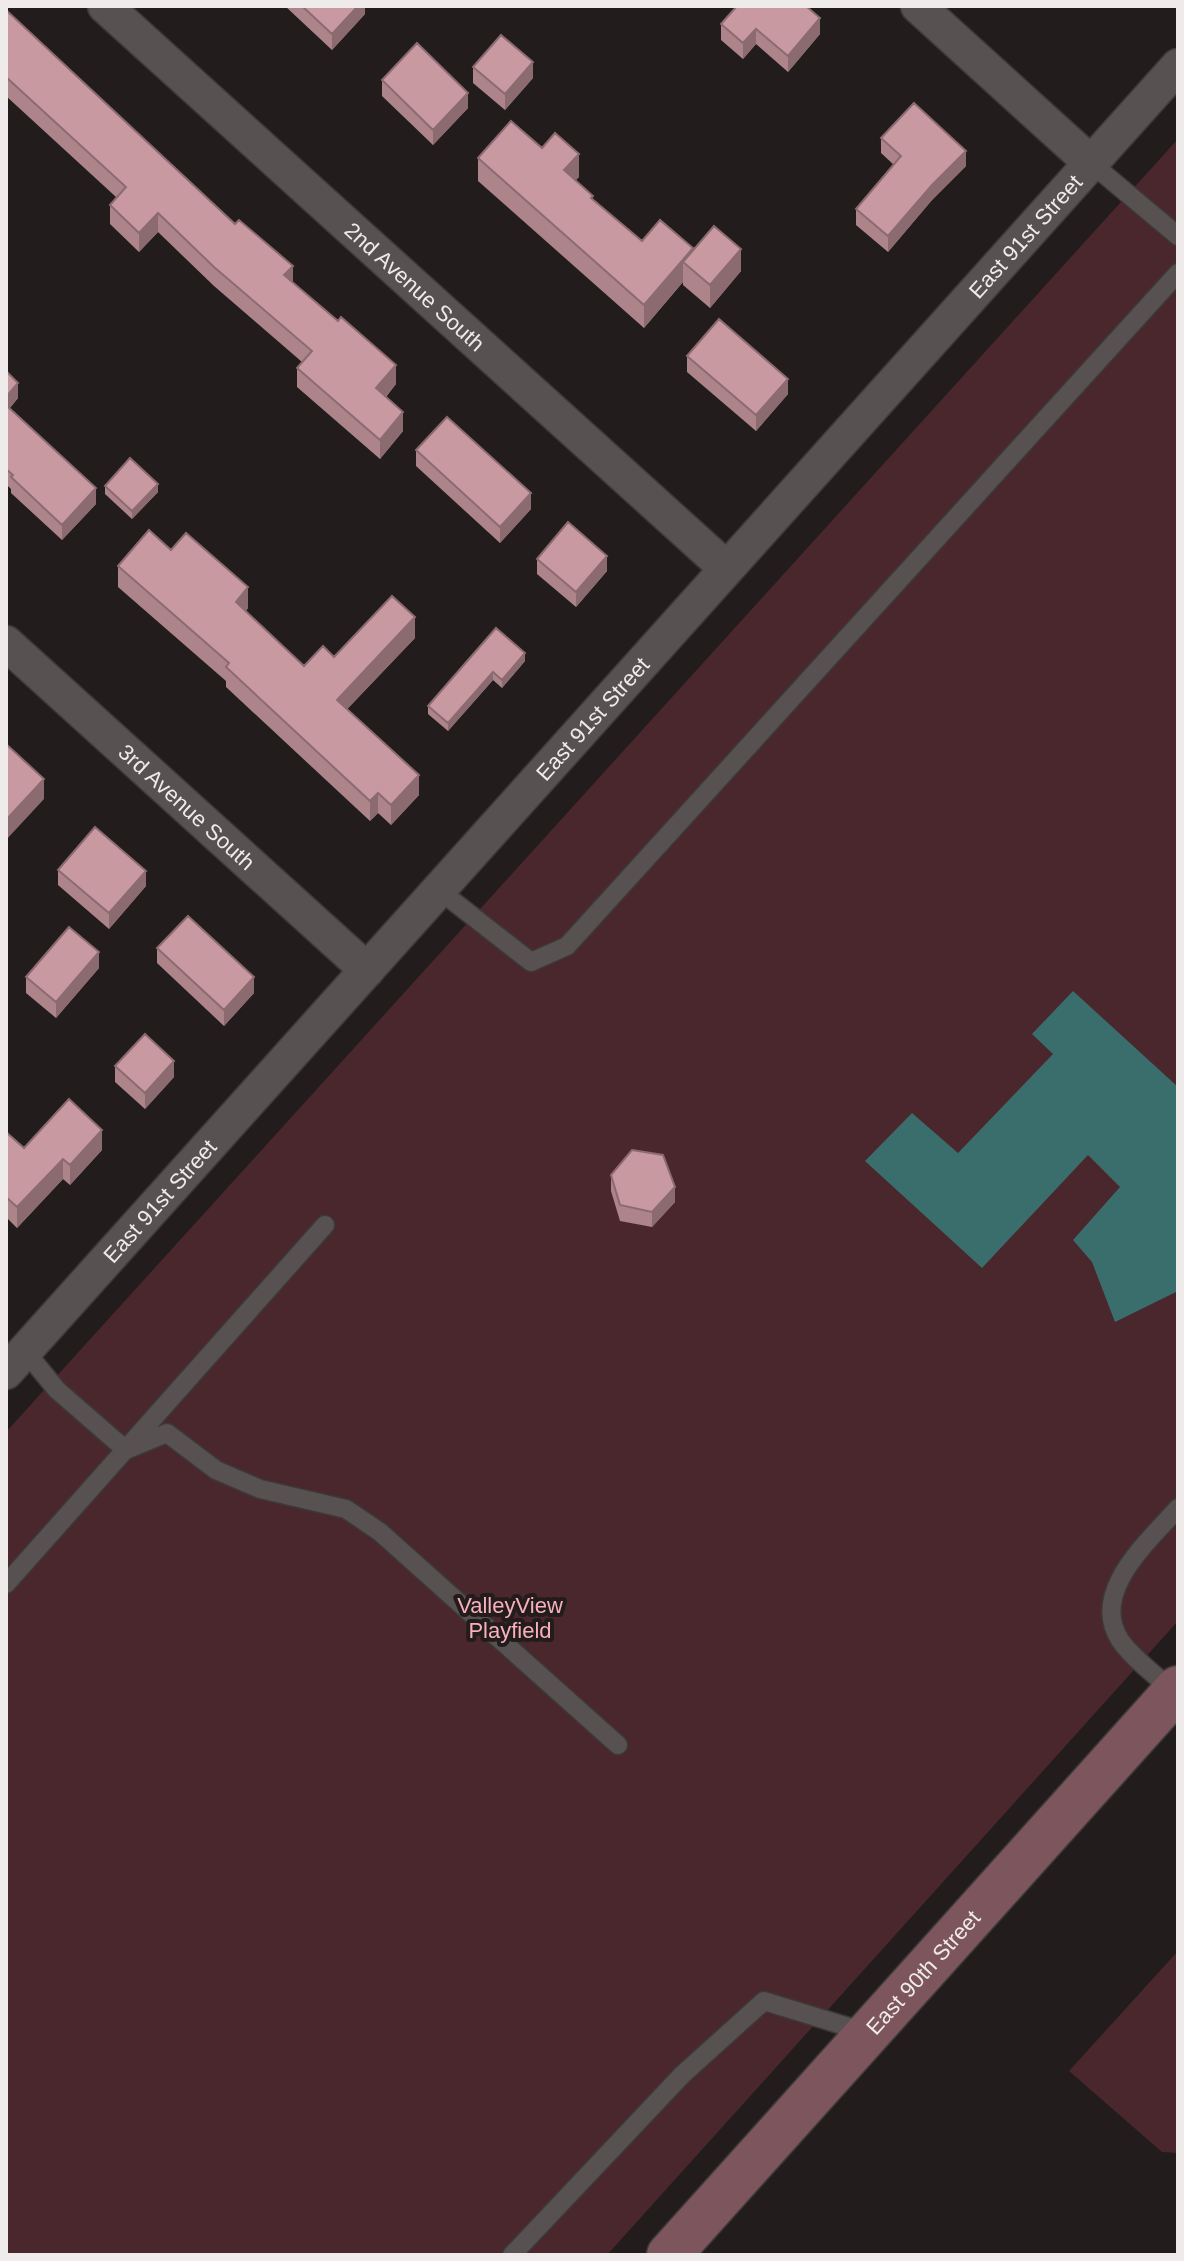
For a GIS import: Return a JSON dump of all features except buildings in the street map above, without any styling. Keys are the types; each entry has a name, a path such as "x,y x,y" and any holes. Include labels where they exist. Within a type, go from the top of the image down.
{"street":[{"name":"2nd Avenue South","path":"105,6 726,568"},
{"path":"918,6 1091,163"},
{"name":"East 91st Street","path":"15,1361 1178,66"},
{"name":"3rd Avenue South","path":"6,643 367,970"},
{"name":"East 90th Street","path":"669,2255 1177,1692"}],"lane":[{"path":"1091,163 1178,236"},
{"path":"439,890 531,962 567,946 1178,273"},
{"path":"6,1584 325,1225"},
{"path":"15,1361 57,1390 126,1450"},
{"path":"126,1450 167,1433 216,1470 260,1489 346,1509 380,1532 618,1745"},
{"path":"1177,1692 1121,1642 1111,1621 1112,1601 1120,1579 1139,1551 1178,1508"},
{"path":"512,2255 682,2075 764,2001 868,2033"}],"green space":[{"name":"ValleyView Playfield","path":"1178,139 1178,1621 607,2255 6,2255 6,1432"},
{"path":"1178,1951 1178,2153 1162,2152 1069,2071"}],"water":[{"path":"1073,991 1178,1087 1178,1289 1115,1322 1092,1262 1073,1240 1120,1187 1088,1155 982,1268 865,1161 912,1113 958,1153 1053,1054 1032,1034"}]}
